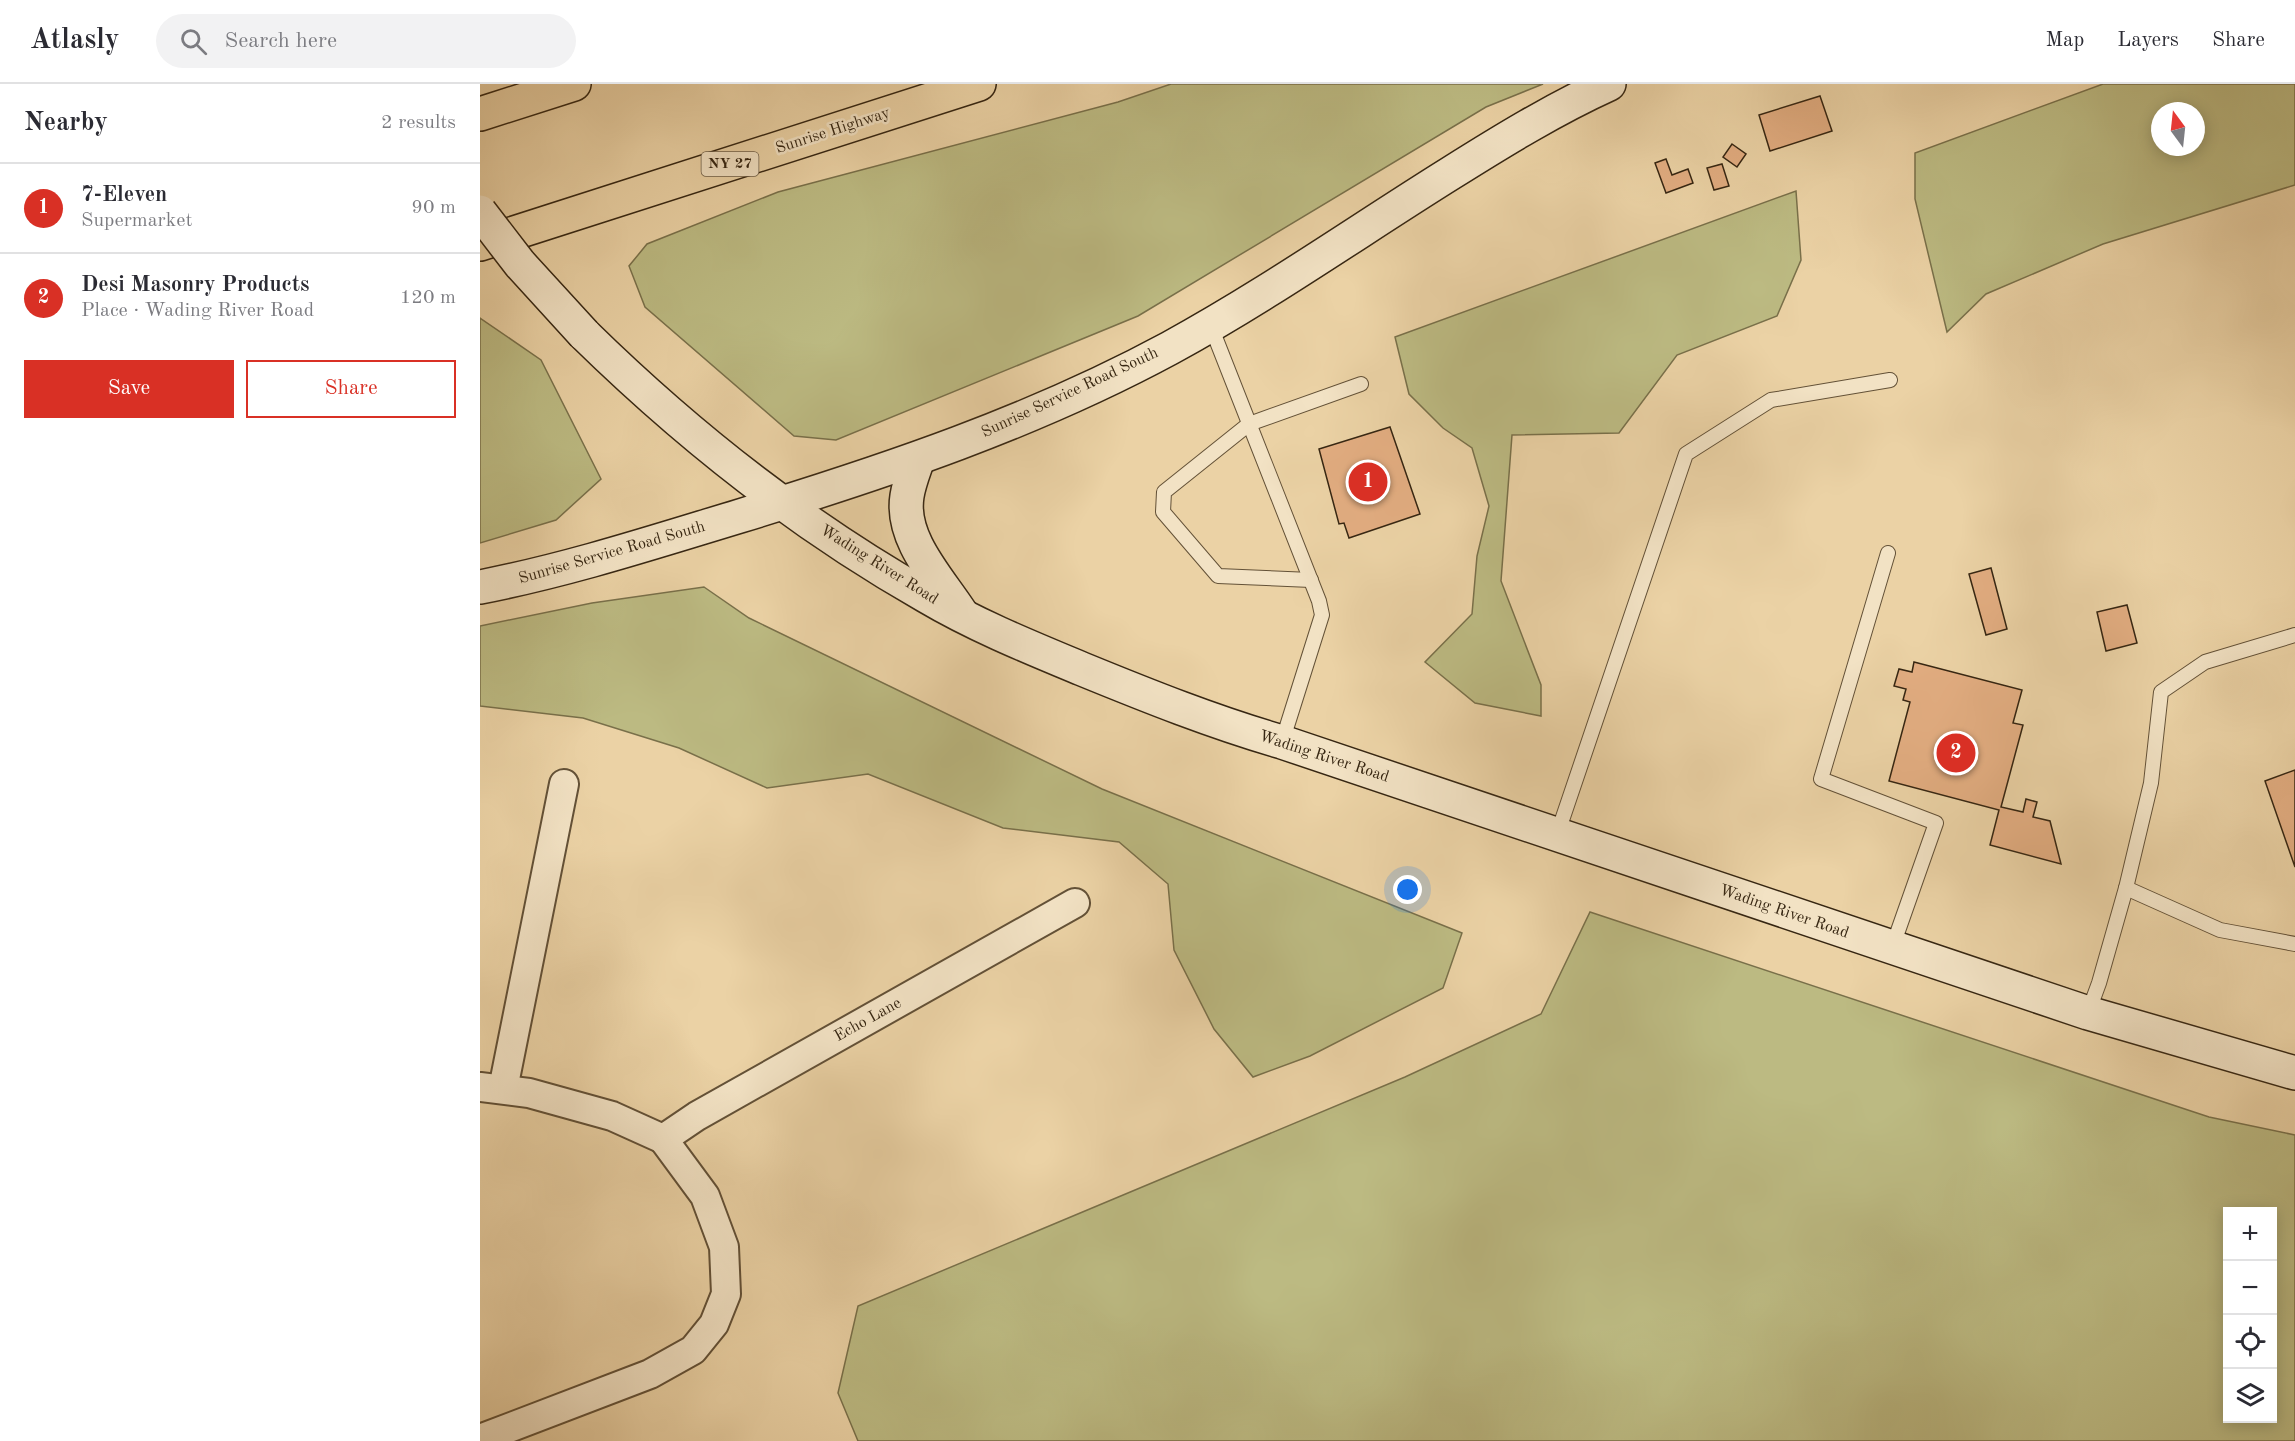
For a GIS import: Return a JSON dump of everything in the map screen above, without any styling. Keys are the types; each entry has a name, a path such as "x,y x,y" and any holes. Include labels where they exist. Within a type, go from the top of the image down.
{"highway":[{"path":"480,114 574,84"},
{"name":"Sunrise Highway","path":"480,244 979,84"}],"main road":[{"name":"Sunrise Service Road South","path":"480,586 525,577 653,543 783,503 918,459 1070,397 1170,347 1210,324 1516,133 1609,84"},
{"name":"Wading River Road","path":"480,212 520,264 584,334 669,412 783,503 924,596 964,617 1152,698 1224,724 2088,1013 2295,1073"},
{"path":"918,459 907,496 908,523 919,551 964,617"}],"street":[{"path":"480,1439 651,1374 693,1350 714,1324 726,1294 724,1247 705,1196 663,1139 612,1116 530,1093 491,1088 564,784"},
{"name":"Echo Lane","path":"663,1139 697,1116 1075,903"}],"lane":[{"path":"1210,324 1311,580 1322,615 1282,742"},
{"path":"1557,835 1686,454 1771,400 1890,380"},
{"path":"1311,580 1218,576 1163,512 1164,492 1249,424 1361,384"},
{"path":"1888,553 1821,779 1936,823 1892,948"},
{"path":"2088,1013 2126,888 2151,783 2161,692 2205,662 2295,635"},
{"path":"2126,888 2220,930 2295,944"}],"shaded area":[{"path":"1171,84 1543,84 1486,107 1138,316 836,440 794,436 645,307 629,266 647,244 778,192 1118,102"},
{"path":"2103,84 2295,84 2295,185 2103,244 1986,294 1947,332 1915,199 1915,153"},
{"path":"1796,191 1801,260 1777,316 1677,355 1619,433 1512,435 1501,581 1541,685 1541,716 1475,703 1425,662 1472,614 1477,556 1489,506 1472,448 1443,428 1409,394 1395,337"},
{"path":"480,318 541,360 601,479 556,520 480,543"},
{"path":"704,587 749,618 1102,789 1462,933 1443,988 1310,1056 1253,1077 1214,1029 1174,950 1168,884 1119,842 1003,828 868,774 767,788 679,748 583,718 480,706 480,626 592,603"},
{"path":"1590,912 2209,1117 2295,1135 2295,1441 858,1441 838,1393 858,1306 1405,1077 1541,1014"}],"building":[{"path":"1820,96 1832,131 1770,151 1759,115"},
{"path":"1732,144 1746,154 1737,167 1723,157"},
{"path":"1666,159 1672,175 1688,169 1693,183 1666,193 1655,163"},
{"path":"1722,164 1729,186 1714,190 1707,168"},
{"path":"1390,427 1420,514 1349,538 1344,523 1339,524 1319,449"},
{"path":"1991,568 2007,629 1986,635 1969,574"},
{"path":"2127,605 2137,643 2106,651 2097,612"},
{"path":"1914,662 2022,690 2013,723 2023,725 2001,807 2023,812 2026,799 2037,802 2033,817 2050,821 2061,864 1990,845 1999,810 1889,781 1910,702 1903,700 1906,689 1894,686 1899,669 1912,672"},
{"path":"2295,770 2295,867 2265,781"}],"place":[{"name":"7-Eleven","path":"1368,482"},
{"name":"Desi Masonry Products","path":"1956,753"}]}
